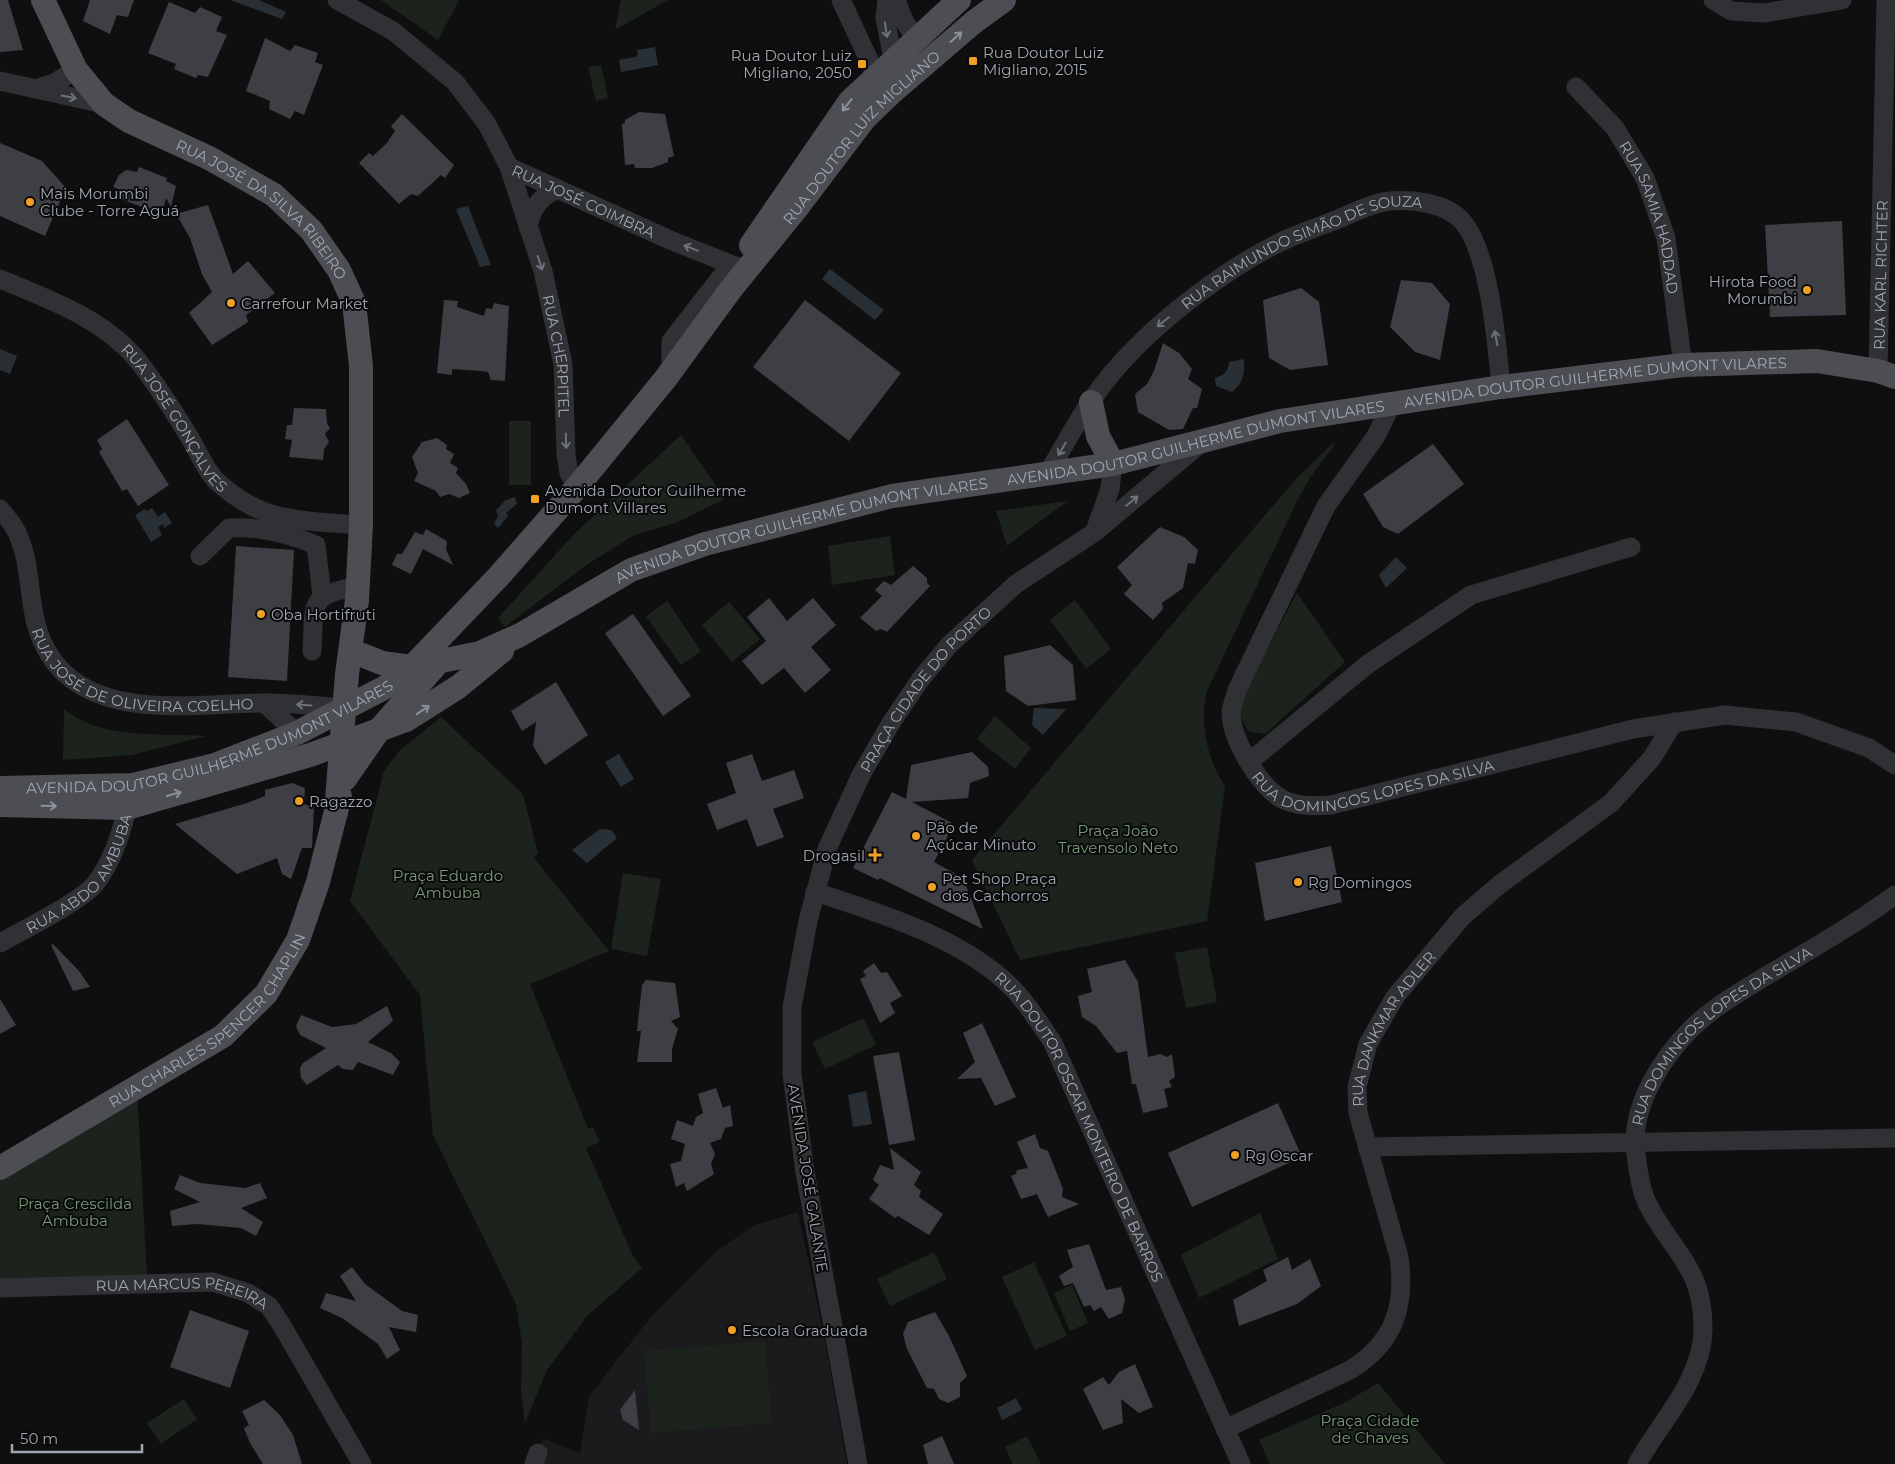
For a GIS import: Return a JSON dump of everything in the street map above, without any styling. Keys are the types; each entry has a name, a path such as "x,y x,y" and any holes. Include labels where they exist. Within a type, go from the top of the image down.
{"main road":[{"name":"RUA JOSÉ DA SILVA RIBEIRO","path":"43,0 76,70 104,104 129,121 209,158 274,195 312,230 339,270 354,303 361,366 361,524 352,704"},
{"name":"RUA DOUTOR LUIZ MIGLIANO","path":"739,275 784,194 850,101 893,59 959,0"},
{"name":"RUA DOUTOR LUIZ MIGLIANO","path":"412,667 457,621 576,487 671,370 739,275 865,118 974,22 1004,0"},
{"name":"AVENIDA DOUTOR GUILHERME DUMONT VILARES","path":"359,736 441,660 480,653 520,635 631,570 705,544 892,496 1113,464 1201,443 1280,421 1501,387 1683,365 1817,361 1886,374"},
{"path":"1091,402 1098,436 1113,464"},
{"name":"RUA JOSÉ DA SILVA RIBEIRO","path":"352,704 362,655 357,593"},
{"name":"RUA DOUTOR LUIZ MIGLIANO","path":"441,660 457,621"},
{"name":"AVENIDA DOUTOR GUILHERME DUMONT VILARES","path":"0,805 127,808 310,754 406,720 458,687 520,635"},
{"path":"362,655 382,663 412,667 441,660"},
{"name":"AVENIDA DOUTOR GUILHERME DUMONT VILARES","path":"0,788 133,785 215,764 297,733 384,688 412,667"},
{"name":"RUA CHARLES SPENCER CHAPLIN","path":"0,1168 223,1036 266,994 298,940 318,882 336,812 341,781 359,736 352,704"},
{"path":"297,733 310,754 341,781 359,736"}],"street":[{"name":"RUA JOSÉ COIMBRA","path":"337,0 393,31 455,82 487,124 508,167 670,240 739,275"},
{"path":"841,0 876,75"},
{"path":"887,0 885,18 893,59"},
{"path":"896,0 904,21 916,39"},
{"path":"1713,0 1731,11 1764,13 1842,0"},
{"name":"RUA KARL RICHTER","path":"1886,0 1886,374"},
{"path":"33,90 54,83 76,70"},
{"path":"0,81 33,90 104,104"},
{"name":"RUA SAMIA HADDAD","path":"1576,88 1615,128 1645,178 1666,238 1683,365"},
{"name":"RUA CHERPITEL","path":"508,167 542,271 563,364 566,455 569,472 576,487"},
{"path":"528,227 530,218 540,200 558,189"},
{"name":"RUA RAIMUNDO SIMÃO DE SOUZA","path":"1048,473 1091,402 1119,364 1148,336 1195,297 1287,239 1366,208 1390,201 1417,202 1441,207 1463,222 1481,261 1498,346 1501,387"},
{"name":"RUA JOSÉ GONÇALVES","path":"0,279 66,307 108,333 134,356 174,412 208,469 220,485 254,507 269,513 310,522 361,524"},
{"name":"RUA DOMINGOS LOPES DA SILVA","path":"1392,403 1376,436 1326,506 1237,690 1231,711 1233,727 1249,762 1270,791 1283,799 1299,805 1331,806 1634,729 1725,715 1796,722 1869,748 1895,765"},
{"name":"PRAÇA CIDADE DO PORTO","path":"815,892 827,849 861,775 891,723 920,680 949,646 1016,584 1095,532 1201,443"},
{"path":"1095,532 1110,490 1113,464"},
{"name":"RUA JOSÉ DE OLIVEIRA COELHO","path":"0,509 14,527 23,550 40,636 55,662 70,678 88,691 109,699 164,706 264,703 352,704"},
{"path":"200,556 230,528 246,527 295,537 316,545 322,596"},
{"path":"1249,762 1368,664 1471,595 1631,547"},
{"path":"312,651 314,606 322,596 331,591 357,593"},
{"name":"RUA JOSÉ DE OLIVEIRA COELHO","path":"264,703 297,733"},
{"name":"RUA DANKMAR ADLER","path":"1224,1428 1301,1394 1367,1360 1393,1326 1400,1304 1402,1280 1399,1257 1358,1113 1357,1087 1368,1044 1395,996 1463,916 1485,896 1565,835 1611,804 1652,758 1674,722"},
{"name":"RUA ABDO AMBUBA","path":"0,943 65,905 94,885 107,866 133,785"},
{"name":"RUA DOUTOR OSCAR MONTEIRO DE BARROS","path":"815,892 904,922 986,965 1013,989 1032,1013 1052,1041 1241,1464"},
{"name":"AVENIDA JOSÉ GALANTE","path":"815,892 792,1006 792,1074 808,1190 858,1464"},
{"name":"RUA DOMINGOS LOPES DA SILVA","path":"1637,1464 1689,1383 1699,1357 1703,1331 1701,1303 1695,1278 1647,1204 1641,1186 1635,1142 1640,1110 1654,1077 1668,1056 1700,1020 1718,1006 1895,894"},
{"path":"1367,1147 1895,1138"},
{"name":"RUA MARCUS PEREIRA","path":"0,1288 213,1282 248,1293 269,1306 281,1324 362,1464"}],"shaded area":[{"path":"230,0 259,0 286,12 282,19"},
{"path":"655,47 658,65 621,72 619,60 635,57 638,55 637,50"},
{"path":"468,206 491,265 480,267 456,209"},
{"path":"830,269 884,310 875,320 822,279"},
{"path":"0,349 17,356 10,374 0,370"},
{"path":"1244,359 1242,377 1236,389 1232,392 1216,386 1215,378 1225,373 1229,362"},
{"path":"515,497 517,504 506,513 508,516 498,528 494,524 498,516 496,510 506,500"},
{"path":"152,508 158,517 165,512 172,523 164,528 163,524 158,527 162,535 151,542 135,515 145,509 147,511"},
{"path":"1396,557 1407,568 1386,588 1379,575"},
{"path":"1034,708 1066,709 1043,735 1032,725"},
{"path":"619,754 634,779 621,787 605,762"},
{"path":"600,829 611,830 617,838 587,863 572,850"},
{"path":"866,1091 872,1124 853,1127 848,1095"},
{"name":"Escola Graduada","path":"798,1212 825,1341 847,1464 534,1464 543,1438 580,1453 589,1396 650,1318 716,1252 754,1225"},
{"path":"1016,1398 1022,1410 1002,1420 997,1408"}],"green space":[{"path":"381,0 459,0 438,40"},
{"path":"621,0 668,0 615,30"},
{"path":"601,65 608,98 596,101 588,67"},
{"path":"509,421 531,421 531,485 509,485"},
{"path":"681,435 725,499 678,522 632,536 582,568 505,627 498,618 575,533"},
{"name":"Praça João Travensolo Neto","path":"1336,443 1311,476 1297,501 1207,691 1204,716 1206,740 1213,764 1225,786 1207,921 1020,960 972,860 1265,515 1300,475 1332,444"},
{"path":"1068,501 1012,542 1007,546 996,511"},
{"path":"890,536 895,575 832,585 828,546"},
{"path":"1297,593 1345,662 1265,734 1248,731 1239,714 1248,685"},
{"path":"1075,600 1111,649 1086,669 1050,620"},
{"path":"667,601 701,651 681,665 646,616"},
{"path":"729,602 760,639 732,662 702,625"},
{"path":"64,709 79,719 95,726 113,730 132,733 206,736 132,755 63,760"},
{"path":"995,716 1031,748 1015,769 977,739"},
{"name":"Praça Eduardo Ambuba","path":"441,717 523,794 538,853 534,858 609,951 530,984 588,1129 593,1127 600,1142 586,1148 632,1254 642,1268 587,1316 547,1370 525,1423 521,1392 522,1344 516,1304 433,1135 420,995 350,901 384,771 399,751"},
{"path":"623,873 661,879 647,956 611,949"},
{"path":"1207,947 1217,1002 1186,1008 1175,953"},
{"path":"863,1018 876,1045 825,1069 812,1042"},
{"name":"Praça Crescilda Ambuba","path":"137,1089 147,1277 0,1282 0,1176"},
{"path":"1260,1213 1278,1259 1199,1298 1181,1255"},
{"path":"934,1252 947,1279 890,1306 877,1279"},
{"path":"1034,1262 1067,1336 1035,1350 1002,1277"},
{"path":"1072,1285 1088,1323 1070,1331 1054,1293"},
{"path":"765,1341 772,1423 651,1433 644,1351"},
{"name":"Praça Cidade de Chaves","path":"1378,1383 1445,1464 1270,1464 1259,1440 1344,1403"},
{"path":"184,1399 197,1419 161,1444 147,1423"},
{"path":"1027,1436 1041,1464 1013,1464 1005,1447"}],"building":[{"path":"0,0 8,0 23,50 0,52"},
{"path":"90,0 134,0 128,17 117,15 110,34 83,21"},
{"path":"169,2 195,13 200,7 222,17 216,31 227,35 208,77 198,75 196,78 174,69 176,64 148,53"},
{"path":"265,38 290,51 295,45 318,53 315,62 323,65 304,115 295,111 290,119 269,109 270,101 246,91"},
{"path":"639,112 665,114 674,156 668,158 668,162 652,168 635,168 634,164 625,165 622,124 625,123 625,120"},
{"path":"402,114 454,165 445,178 441,175 418,196 411,194 399,204 359,163 369,153 373,156 386,144 395,131 391,126"},
{"name":"Mais Morumbi Clube - Torre Aguá","path":"0,143 42,161 66,188 45,236 0,216"},
{"path":"139,167 167,178 166,181 176,186 171,207 166,198 162,214 120,199 121,190 113,187 119,175 126,170 137,172"},
{"path":"208,205 233,274 248,261 275,293 246,315 248,322 212,345 189,313 212,292 202,274 190,238 176,214"},
{"name":"Hirota Food Morumbi","path":"1842,221 1846,315 1770,317 1765,225"},
{"path":"1401,280 1432,283 1450,304 1440,360 1415,352 1390,327"},
{"path":"1301,288 1319,302 1328,365 1290,370 1269,358 1263,300"},
{"path":"444,300 458,301 457,307 484,316 486,308 492,309 494,303 509,306 505,381 491,380 488,372 481,371 452,369 452,375 437,373"},
{"path":"805,300 901,373 849,441 753,367"},
{"path":"1163,343 1179,353 1192,369 1188,379 1202,389 1197,408 1193,408 1183,429 1169,430 1138,412 1135,394 1147,384 1154,371"},
{"path":"294,408 326,409 327,423 330,428 325,434 329,442 324,449 323,460 289,457 292,440 285,439 287,425 292,425"},
{"path":"127,419 169,485 138,506 127,489 122,491 99,452 102,449 97,440"},
{"path":"437,438 447,445 446,449 454,454 450,463 458,468 456,473 466,484 470,493 459,498 449,494 440,497 436,491 414,481 418,473 412,457 422,442"},
{"path":"1433,444 1464,484 1398,534 1383,527 1363,494"},
{"path":"1160,527 1184,537 1198,550 1195,564 1188,563 1183,588 1162,603 1163,609 1153,620 1124,594 1132,585 1117,567"},
{"path":"426,529 447,541 446,549 453,565 423,549 411,574 392,565 397,554 402,554 415,532 423,535"},
{"name":"Oba Hortifruti","path":"236,546 294,550 287,681 228,677"},
{"path":"913,566 927,578 927,583 930,586 887,632 881,629 876,631 860,618 882,596 875,590 884,581 891,585"},
{"path":"769,598 787,621 813,598 836,625 811,647 831,670 805,693 784,668 762,685 742,661 766,641 747,617"},
{"path":"633,614 691,696 663,716 605,633"},
{"path":"1050,645 1073,665 1076,700 1028,706 1006,691 1004,656"},
{"path":"556,682 588,735 545,765 533,746 536,722 522,731 511,711"},
{"path":"972,752 988,767 989,776 970,783 968,798 912,802 954,824 934,862 963,878 983,929 880,878 878,880 853,868 892,792 906,799 911,765"},
{"path":"752,754 762,781 794,770 804,798 773,809 784,837 757,847 747,819 717,830 707,804 736,793 726,763"},
{"path":"292,783 305,788 304,804 314,807 312,848 302,848 291,879 282,874 277,858 237,874 175,824 247,803 265,796 265,790"},
{"name":"Rg Domingos","path":"1331,846 1342,902 1265,921 1255,863"},
{"path":"53,944 79,971 90,987 73,991 51,945"},
{"path":"1125,960 1138,982 1148,1057 1160,1054 1167,1057 1172,1054 1175,1077 1169,1081 1172,1087 1164,1089 1168,1107 1143,1113 1136,1084 1132,1084 1127,1051 1117,1053 1096,1026 1082,1017 1078,996 1092,992 1087,969"},
{"path":"874,963 881,973 887,972 902,996 890,1003 895,1013 880,1023 860,979 866,976 863,971"},
{"path":"646,980 675,983 680,1017 671,1021 678,1029 672,1049 672,1062 637,1062 641,1031 637,1031 642,985"},
{"path":"0,999 16,1025 0,1034"},
{"path":"387,1006 393,1021 368,1042 391,1053 400,1062 393,1075 358,1062 353,1070 343,1069 338,1065 307,1085 301,1078 300,1068 303,1063 326,1048 300,1035 296,1026 301,1015 332,1027 356,1024"},
{"path":"982,1023 1016,1097 995,1106 981,1078 957,1079 975,1062 963,1033"},
{"path":"899,1052 915,1140 889,1145 873,1056"},
{"path":"716,1088 723,1108 730,1105 733,1126 725,1128 721,1139 710,1143 715,1154 711,1164 714,1174 687,1191 684,1183 676,1187 670,1164 681,1161 685,1144 671,1139 677,1120 693,1126 696,1117 703,1113 698,1094"},
{"name":"Rg Oscar","path":"1278,1103 1302,1157 1192,1207 1168,1153"},
{"path":"1035,1134 1040,1148 1048,1151 1063,1189 1062,1197 1079,1204 1048,1217 1037,1194 1021,1199 1011,1176 1016,1174 1017,1170 1028,1168 1017,1142"},
{"path":"890,1148 921,1172 914,1185 921,1191 919,1197 943,1214 929,1235 898,1216 895,1218 869,1199 879,1185 873,1180 880,1165 894,1170"},
{"path":"180,1175 200,1183 245,1188 260,1183 267,1198 241,1208 263,1222 256,1236 241,1228 197,1224 172,1226 170,1211 200,1202 174,1189"},
{"path":"1089,1244 1106,1290 1121,1287 1125,1299 1122,1313 1109,1319 1101,1307 1094,1311 1090,1305 1084,1307 1073,1283 1064,1286 1059,1276 1073,1267 1067,1250"},
{"path":"1288,1257 1292,1270 1310,1259 1321,1286 1297,1304 1239,1326 1233,1300 1267,1281 1263,1270"},
{"path":"352,1267 365,1284 402,1311 418,1315 416,1332 389,1327 400,1350 387,1359 378,1344 342,1318 320,1308 326,1293 356,1301 340,1276"},
{"path":"190,1310 249,1331 230,1388 170,1367"},
{"path":"935,1312 950,1338 967,1376 960,1383 960,1397 948,1403 939,1399 934,1389 927,1388 907,1349 903,1334 908,1322"},
{"path":"1135,1364 1153,1407 1139,1413 1121,1399 1123,1423 1103,1430 1083,1389 1103,1377 1109,1385 1119,1372"},
{"path":"635,1390 639,1430 623,1420 620,1410"},
{"path":"264,1400 280,1415 293,1435 302,1464 263,1464 250,1443 244,1428 249,1425 242,1411"},
{"path":"942,1436 954,1464 928,1464 923,1445"}],"place":[{"name":"Rua Doutor Luiz Migliano, 2015","path":"973,61"},
{"name":"Rua Doutor Luiz Migliano, 2050","path":"862,64"},
{"name":"Mais Morumbi Clube - Torre Aguá","path":"30,202"},
{"name":"Hirota Food Morumbi","path":"1807,290"},
{"name":"Carrefour Market","path":"231,303"},
{"name":"Avenida Doutor Guilherme Dumont Villares","path":"535,499"},
{"name":"Oba Hortifruti","path":"261,614"},
{"name":"Ragazzo","path":"299,801"},
{"name":"Pão de Açúcar Minuto","path":"916,836"},
{"name":"Drogasil","path":"875,855"},
{"name":"Rg Domingos","path":"1298,882"},
{"name":"Pet Shop Praça dos Cachorros","path":"932,887"},
{"name":"Rg Oscar","path":"1235,1155"},
{"name":"Escola Graduada","path":"732,1330"}]}
